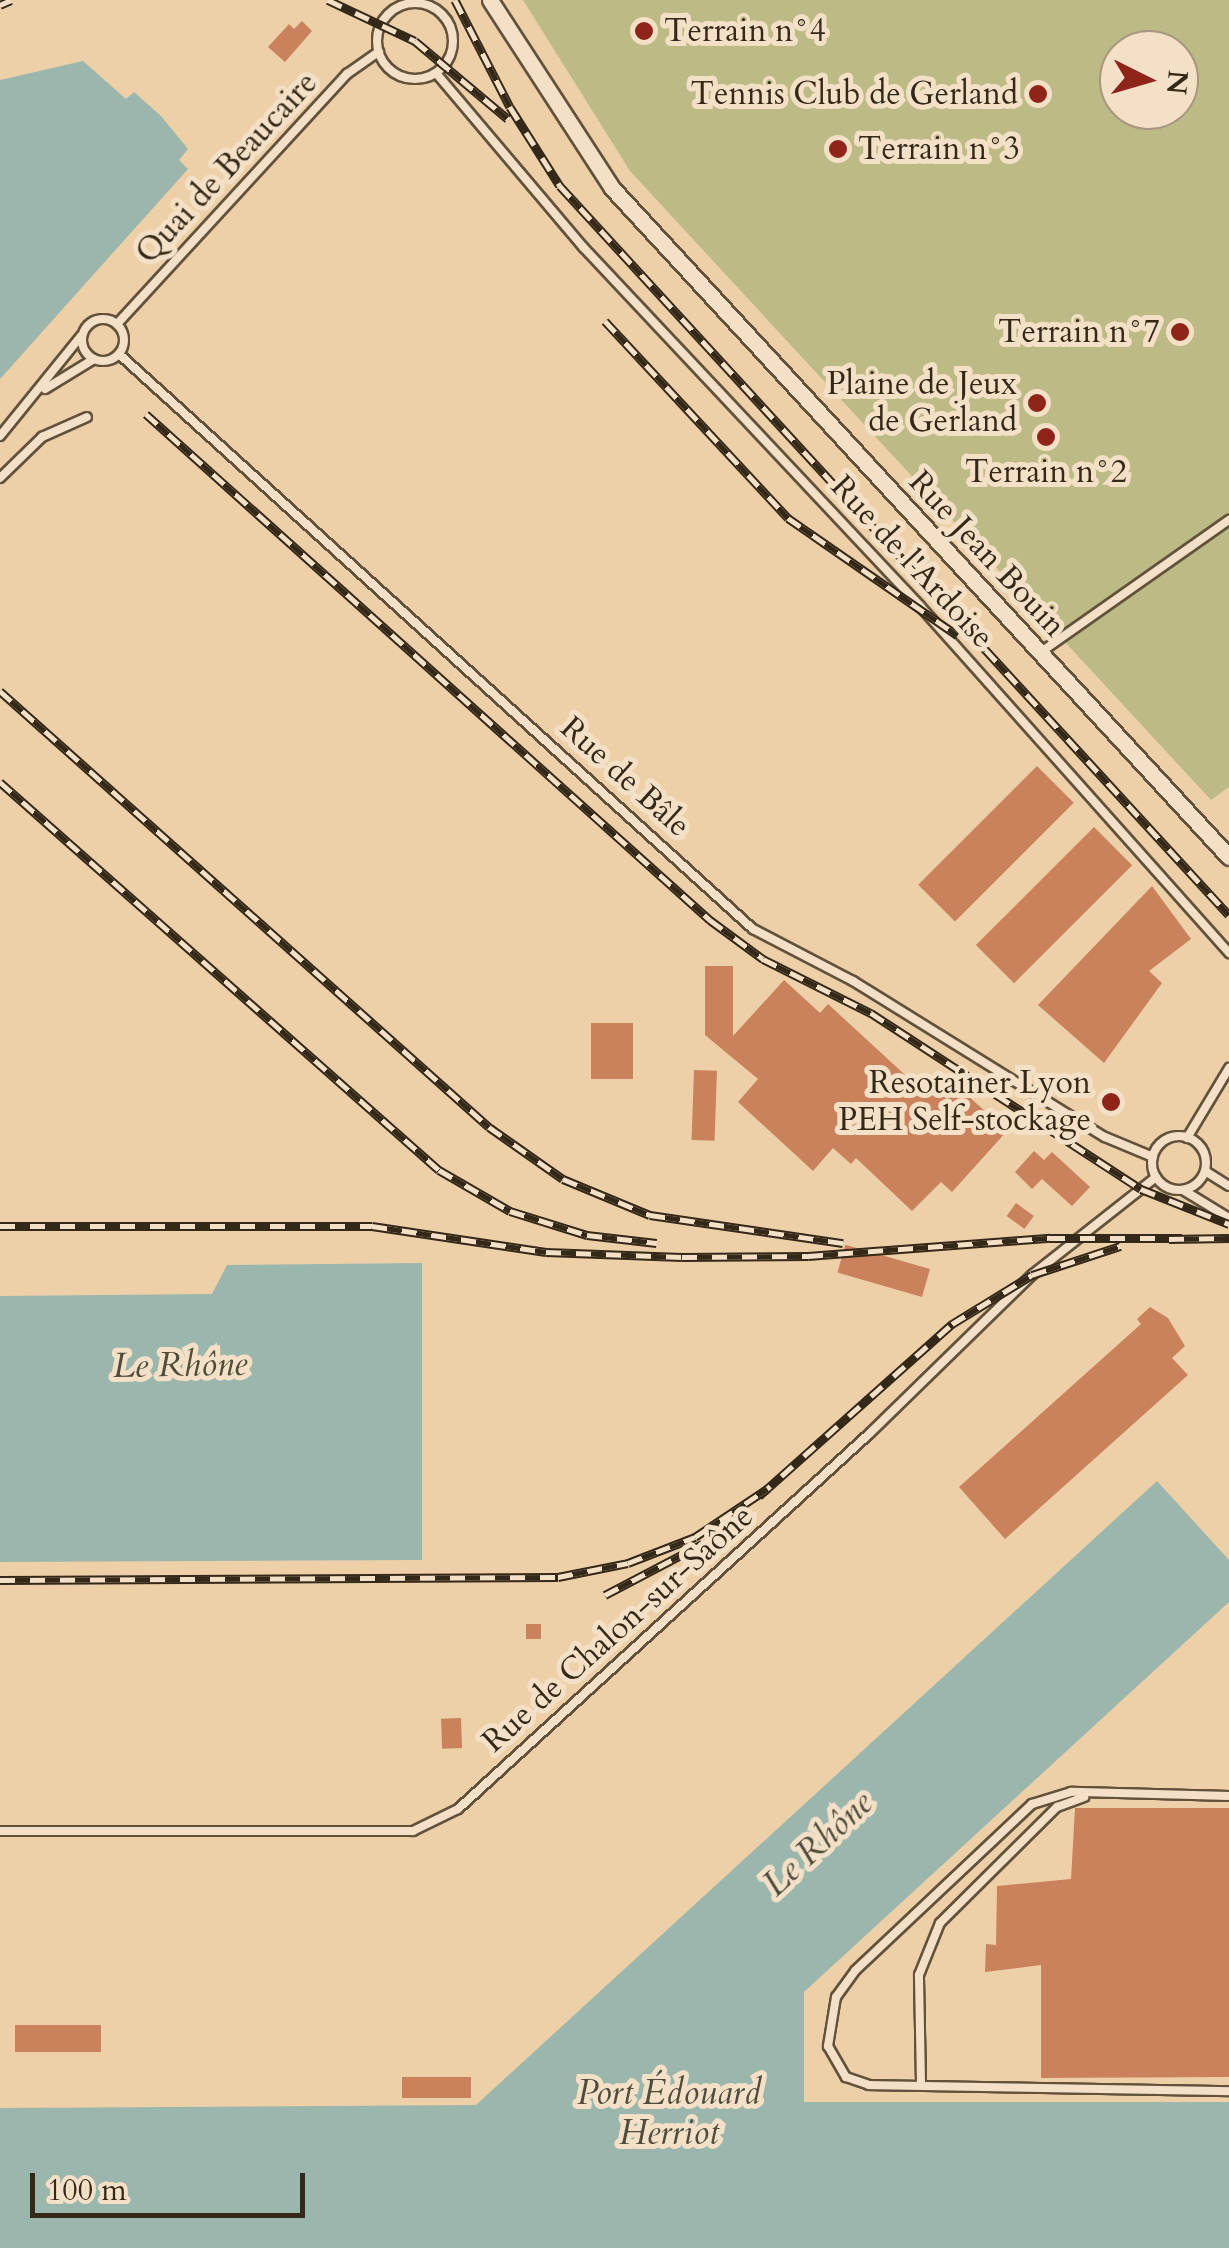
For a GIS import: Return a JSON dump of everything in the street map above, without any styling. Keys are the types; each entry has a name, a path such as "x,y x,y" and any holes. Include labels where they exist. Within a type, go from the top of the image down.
{"street":[{"name":"Rue Jean Bouin","path":"490,0 612,188 1229,857"}],"lane":[{"path":"409,2 434,8 450,26 452,52 436,73 402,77 379,52 382,22 409,2"},
{"name":"Quai de Beaucaire","path":"82,336 92,321 117,324 348,74 379,52"},
{"name":"Rue de l'Ardoise","path":"436,73 572,234 920,606 1229,954"},
{"path":"37,394 94,360 119,354 124,342 117,324"},
{"path":"0,436 82,336 94,360"},
{"name":"Rue de Bâle","path":"119,354 753,929 853,981 1105,1137 1154,1156"},
{"path":"0,478 42,436 86,417"},
{"path":"1040,652 1229,520"},
{"path":"1229,1068 1187,1138 1163,1142 1154,1156 1156,1177 1229,1218"},
{"path":"1182,1190 1205,1170 1205,1154 1187,1138"},
{"path":"1205,1170 1229,1186"},
{"name":"Rue de Chalon-sur-Saône","path":"0,1831 413,1831 458,1809 870,1433 1032,1276 1156,1177"},
{"path":"1229,1796 1052,1794 1032,1804 897,1928 836,1996 828,2046 846,2077 870,2085 921,2082 936,2090 1229,2092"},
{"path":"921,2082 919,1976 925,1948 940,1922 1057,1807 1084,1796"}],"shaded area":[{"name":"Plaine de Jeux de Gerland","path":"523,0 1229,0 1229,787 1211,800 630,171"}],"water":[{"path":"83,61 126,99 134,92 161,116 188,149 179,160 188,169 0,379 0,80"},
{"name":"Le Rhône","path":"422,1263 422,1560 0,1562 0,1296 212,1294 227,1265"},
{"name":"Port Édouard Herriot","path":"1157,1481 1229,1560 1229,1602 804,1992 804,2102 1229,2102 1229,2248 0,2248 0,2108 476,2105"}],"building":[{"path":"302,21 312,31 285,62 268,47 289,24 294,29"},
{"path":"1037,766 1074,803 955,922 918,885"},
{"path":"1094,827 1132,865 1014,983 976,945"},
{"path":"1152,886 1191,939 1149,971 1162,983 1104,1063 1038,1005"},
{"path":"705,966 733,966 733,1036 784,980 820,1013 828,1004 928,1096 946,1076 1007,1131 952,1192 941,1182 912,1211 856,1158 851,1164 833,1148 813,1171 738,1102 758,1079 705,1035"},
{"path":"591,1023 633,1023 633,1079 591,1079"},
{"path":"694,1070 717,1071 715,1141 692,1140"},
{"path":"1034,1151 1044,1160 1052,1152 1090,1187 1072,1206 1042,1179 1032,1189 1015,1172"},
{"path":"1016,1203 1034,1216 1024,1229 1007,1216"},
{"path":"845,1245 930,1269 922,1297 837,1273"},
{"path":"1150,1307 1168,1318 1185,1346 1172,1358 1188,1375 1005,1539 959,1487 1141,1324 1137,1319"},
{"path":"526,1624 541,1624 541,1639 526,1639"},
{"path":"461,1718 462,1748 442,1749 441,1719"},
{"path":"1075,1808 1229,1808 1229,2077 1041,2078 1041,1965 985,1972 986,1944 996,1945 997,1886 1071,1879"},
{"path":"15,2025 101,2025 101,2052 15,2052"},
{"path":"402,2077 471,2077 471,2098 402,2098"}],"railway":[{"path":"0,5 11,0"},
{"path":"328,0 415,41 508,119"},
{"path":"455,0 510,107 560,186 1229,915"},
{"path":"605,321 788,518 957,635"},
{"path":"146,414 710,920 763,959 871,1013 1141,1189 1229,1224"},
{"path":"0,691 489,1127 563,1179 650,1215 843,1243"},
{"path":"0,782 439,1170 510,1211 587,1235 657,1243"},
{"path":"0,1226 372,1226 546,1252 682,1257 808,1256 1050,1238 1182,1238"},
{"path":"1169,1239 1229,1238"},
{"path":"759,1496 952,1324 1032,1275 1120,1246"},
{"path":"0,1580 558,1577 628,1563 695,1537 767,1489"},
{"path":"605,1595 702,1544"}],"place":[{"name":"Terrain n°4","path":"644,31"},
{"name":"Tennis Club de Gerland","path":"1038,94"},
{"name":"Terrain n°3","path":"838,149"},
{"name":"Terrain n°7","path":"1180,332"},
{"name":"Plaine de Jeux de Gerland","path":"1037,403"},
{"name":"Terrain n°2","path":"1046,437"},
{"name":"Resotainer Lyon PEH Self-stockage","path":"1111,1102"}]}
